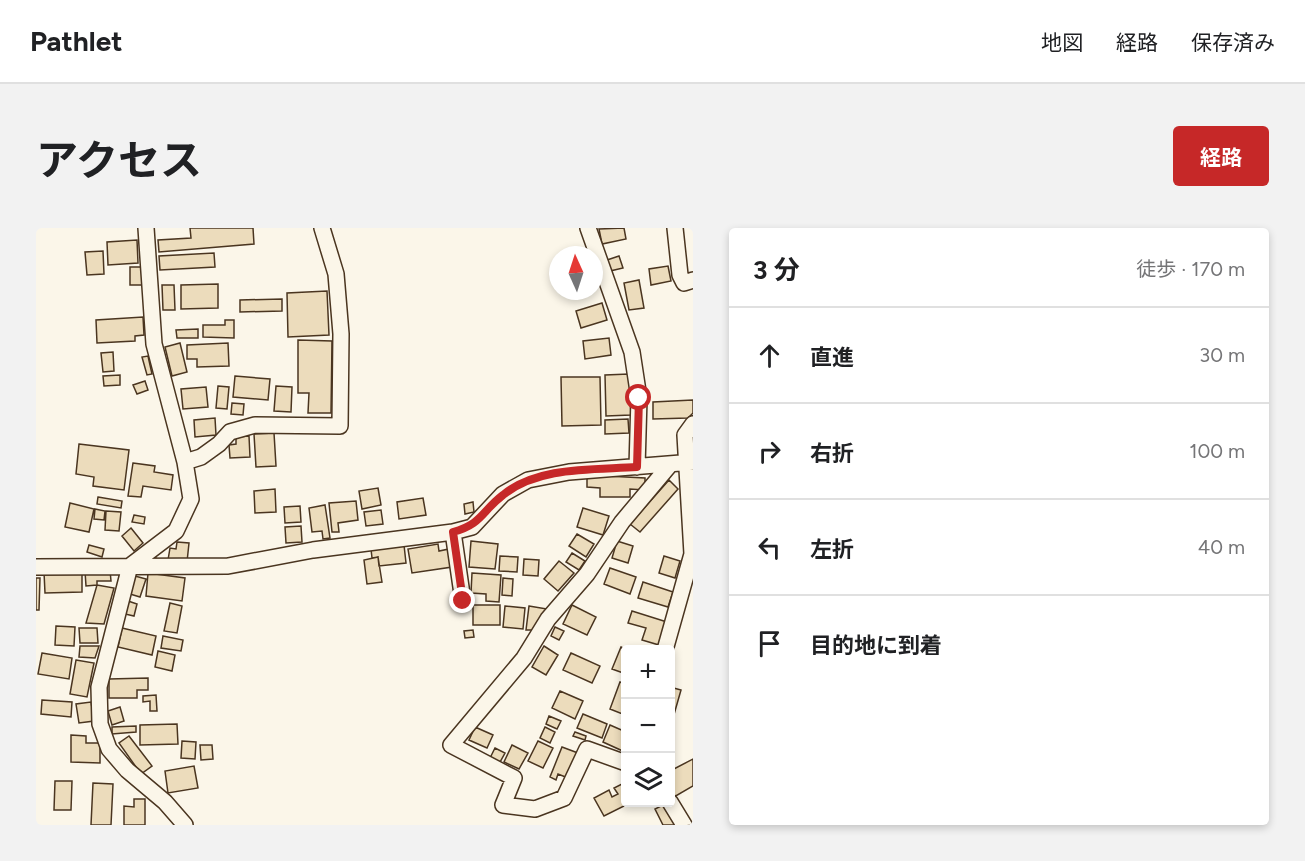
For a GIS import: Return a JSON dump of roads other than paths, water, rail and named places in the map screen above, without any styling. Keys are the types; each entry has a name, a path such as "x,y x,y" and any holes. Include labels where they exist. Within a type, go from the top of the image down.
{"street":[{"path":"146,228 154,344 185,462 190,499 176,531 130,566 99,687 100,724 109,749 127,770 165,802 185,825"},
{"path":"185,462 201,457 219,444 230,432 255,425 340,426 341,334 336,274 322,228"},
{"path":"588,228 632,352 639,398 637,467"},
{"path":"675,228 680,275 684,283 693,280"},
{"path":"666,645 693,554 690,463 686,435 693,424"},
{"path":"36,567 228,566 313,550 453,532 472,527 503,494 528,480 569,472 690,463"},
{"path":"621,761 587,749 564,798 535,809 503,805 514,778 451,745 524,658 548,620 587,574 622,522 669,466"},
{"path":"453,532 463,601"},
{"path":"673,807 684,825"}]}
